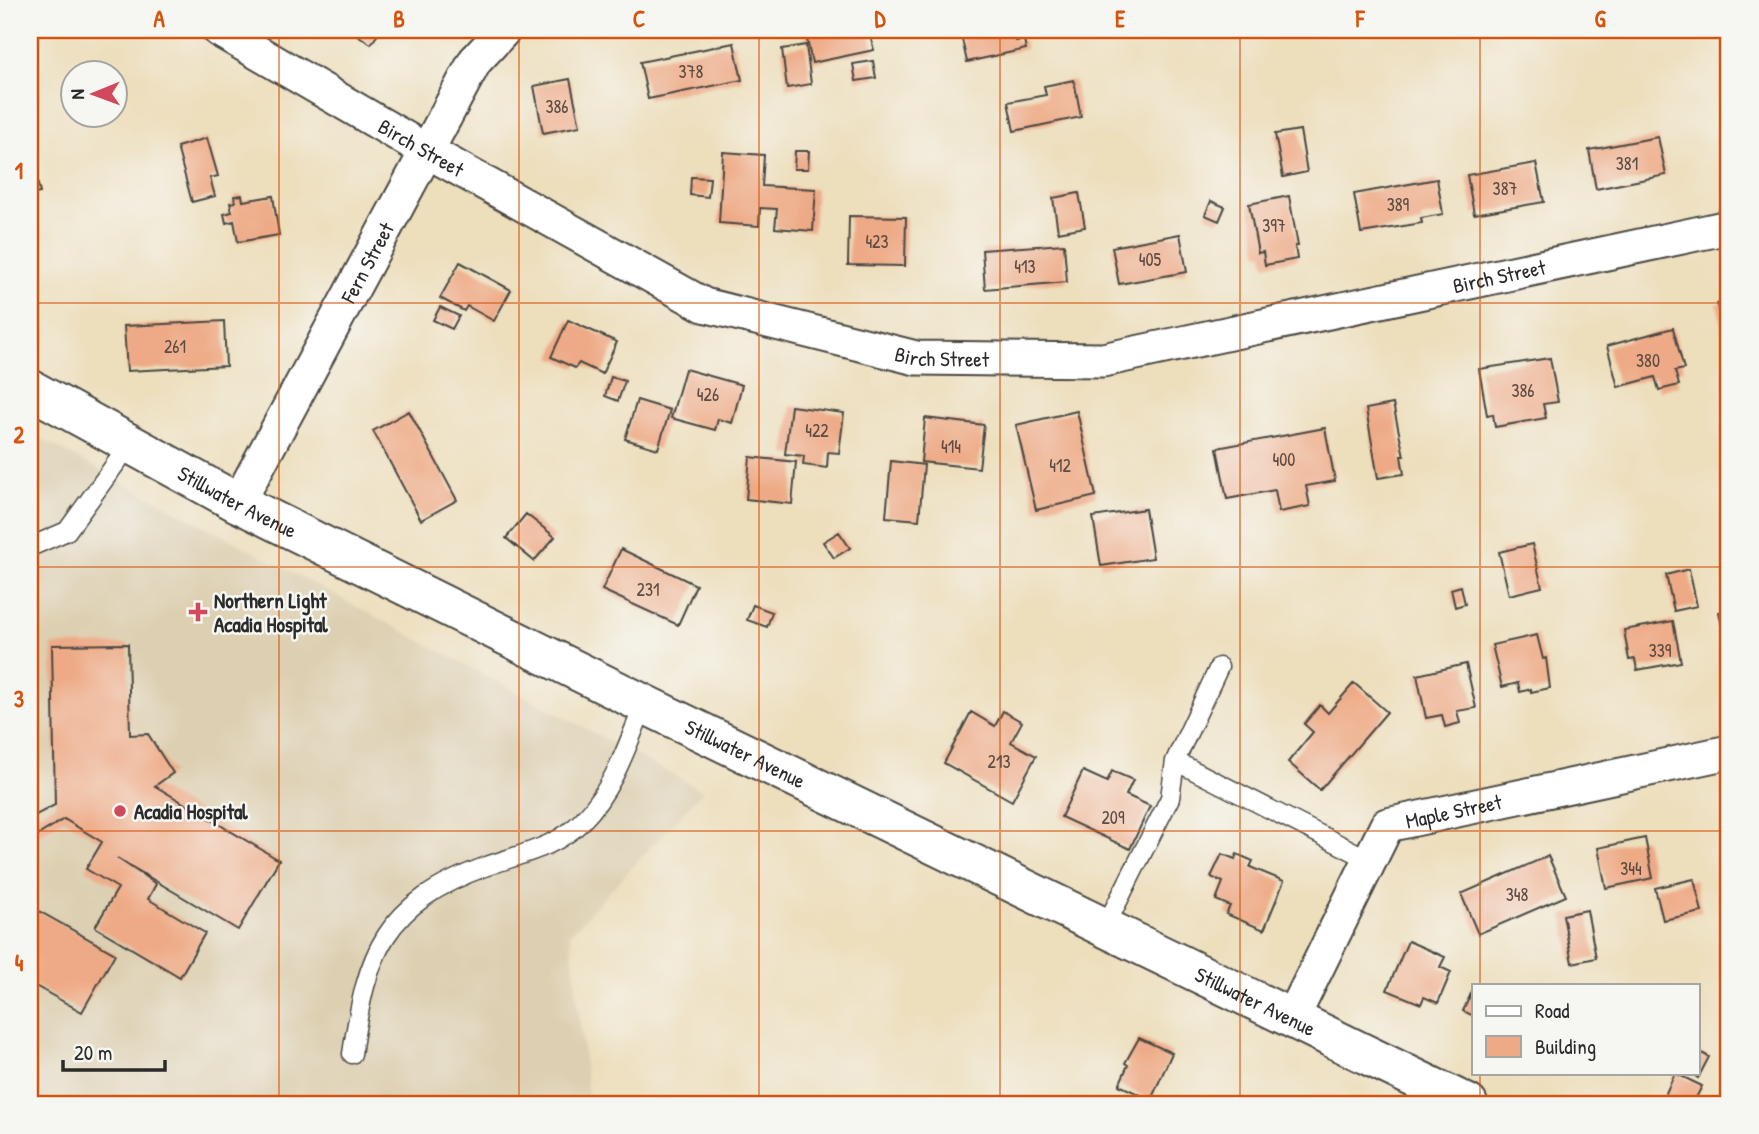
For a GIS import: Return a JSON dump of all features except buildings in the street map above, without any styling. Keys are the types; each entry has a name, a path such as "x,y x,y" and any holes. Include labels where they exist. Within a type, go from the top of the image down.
{"main road":[{"name":"Stillwater Avenue","path":"30,389 238,503 644,704 1468,1104"}],"street":[{"name":"Birch Street","path":"219,30 427,151 704,306 916,358 1102,360 1729,227"},
{"name":"Fern Street","path":"238,503 475,61 503,30"},
{"name":"Maple Street","path":"1292,1019 1387,825 1729,752"}],"lane":[{"path":"30,547 67,531 130,444"},
{"path":"1105,927 1170,798 1175,761 1219,667"},
{"path":"352,1054 360,994 379,942 418,899 485,866 539,850 582,822 616,771 644,704"},
{"path":"1175,761 1370,860"}],"shaded area":[{"name":"Northern Light Acadia Hospital","path":"30,433 703,791 570,934 589,1104 30,1104"}],"place":[{"name":"Northern Light Acadia Hospital","path":"198,612"},
{"name":"Acadia Hospital","path":"120,811"}]}
